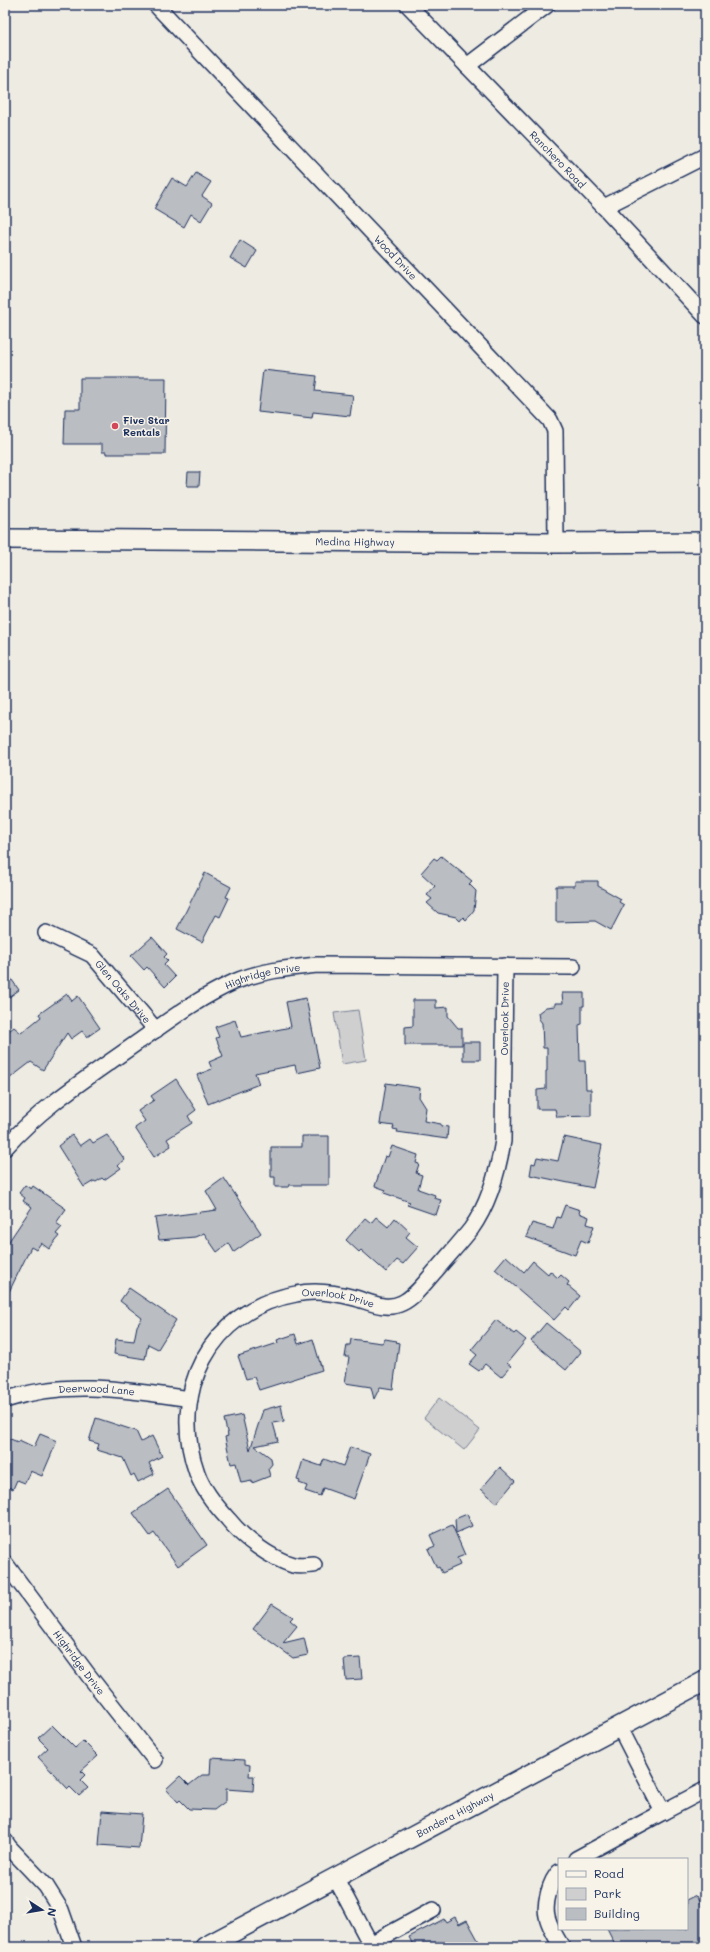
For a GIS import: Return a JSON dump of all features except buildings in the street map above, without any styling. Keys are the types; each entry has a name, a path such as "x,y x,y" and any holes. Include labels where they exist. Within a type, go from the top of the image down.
{"main road":[{"name":"Medina Highway","path":"5,539 556,543 705,542"},
{"name":"Bandera Highway","path":"205,1947 705,1681"}],"street":[{"name":"Wood Drive","path":"156,5 550,420 554,431 556,543"},
{"name":"Ranchero Road","path":"408,5 604,207 705,316"},
{"path":"467,66 547,5"},
{"path":"604,207 705,156"},
{"name":"Glen Oaks Drive","path":"46,933 92,955 156,1030"},
{"name":"Highridge Drive","path":"5,1148 22,1129 54,1102 156,1030 233,982 274,969 317,965 573,967"},
{"name":"Overlook Drive","path":"314,1565 294,1565 276,1557 255,1544 233,1526 214,1504 197,1473 189,1439 190,1400 197,1369 215,1339 238,1317 266,1302 296,1294 326,1293 391,1307 402,1303 418,1291 472,1228 488,1197 498,1170 503,1141 505,966"},
{"name":"Deerwood Lane","path":"5,1400 55,1388 87,1387 118,1389 190,1400"},
{"name":"Highridge Drive","path":"5,1563 89,1676 155,1760"},
{"path":"619,1726 663,1812"},
{"path":"578,1858 705,1790"},
{"path":"5,1841 8,1847 46,1886 61,1910 74,1947"},
{"path":"558,1873 548,1891 547,1916 562,1947"},
{"path":"336,1877 369,1946 433,1910"}],"green space":[{"path":"358,1010 366,1060 342,1064 334,1013"},
{"path":"439,1398 480,1430 464,1450 424,1418"}],"place":[{"name":"Five Star Rentals","path":"115,426"}]}
